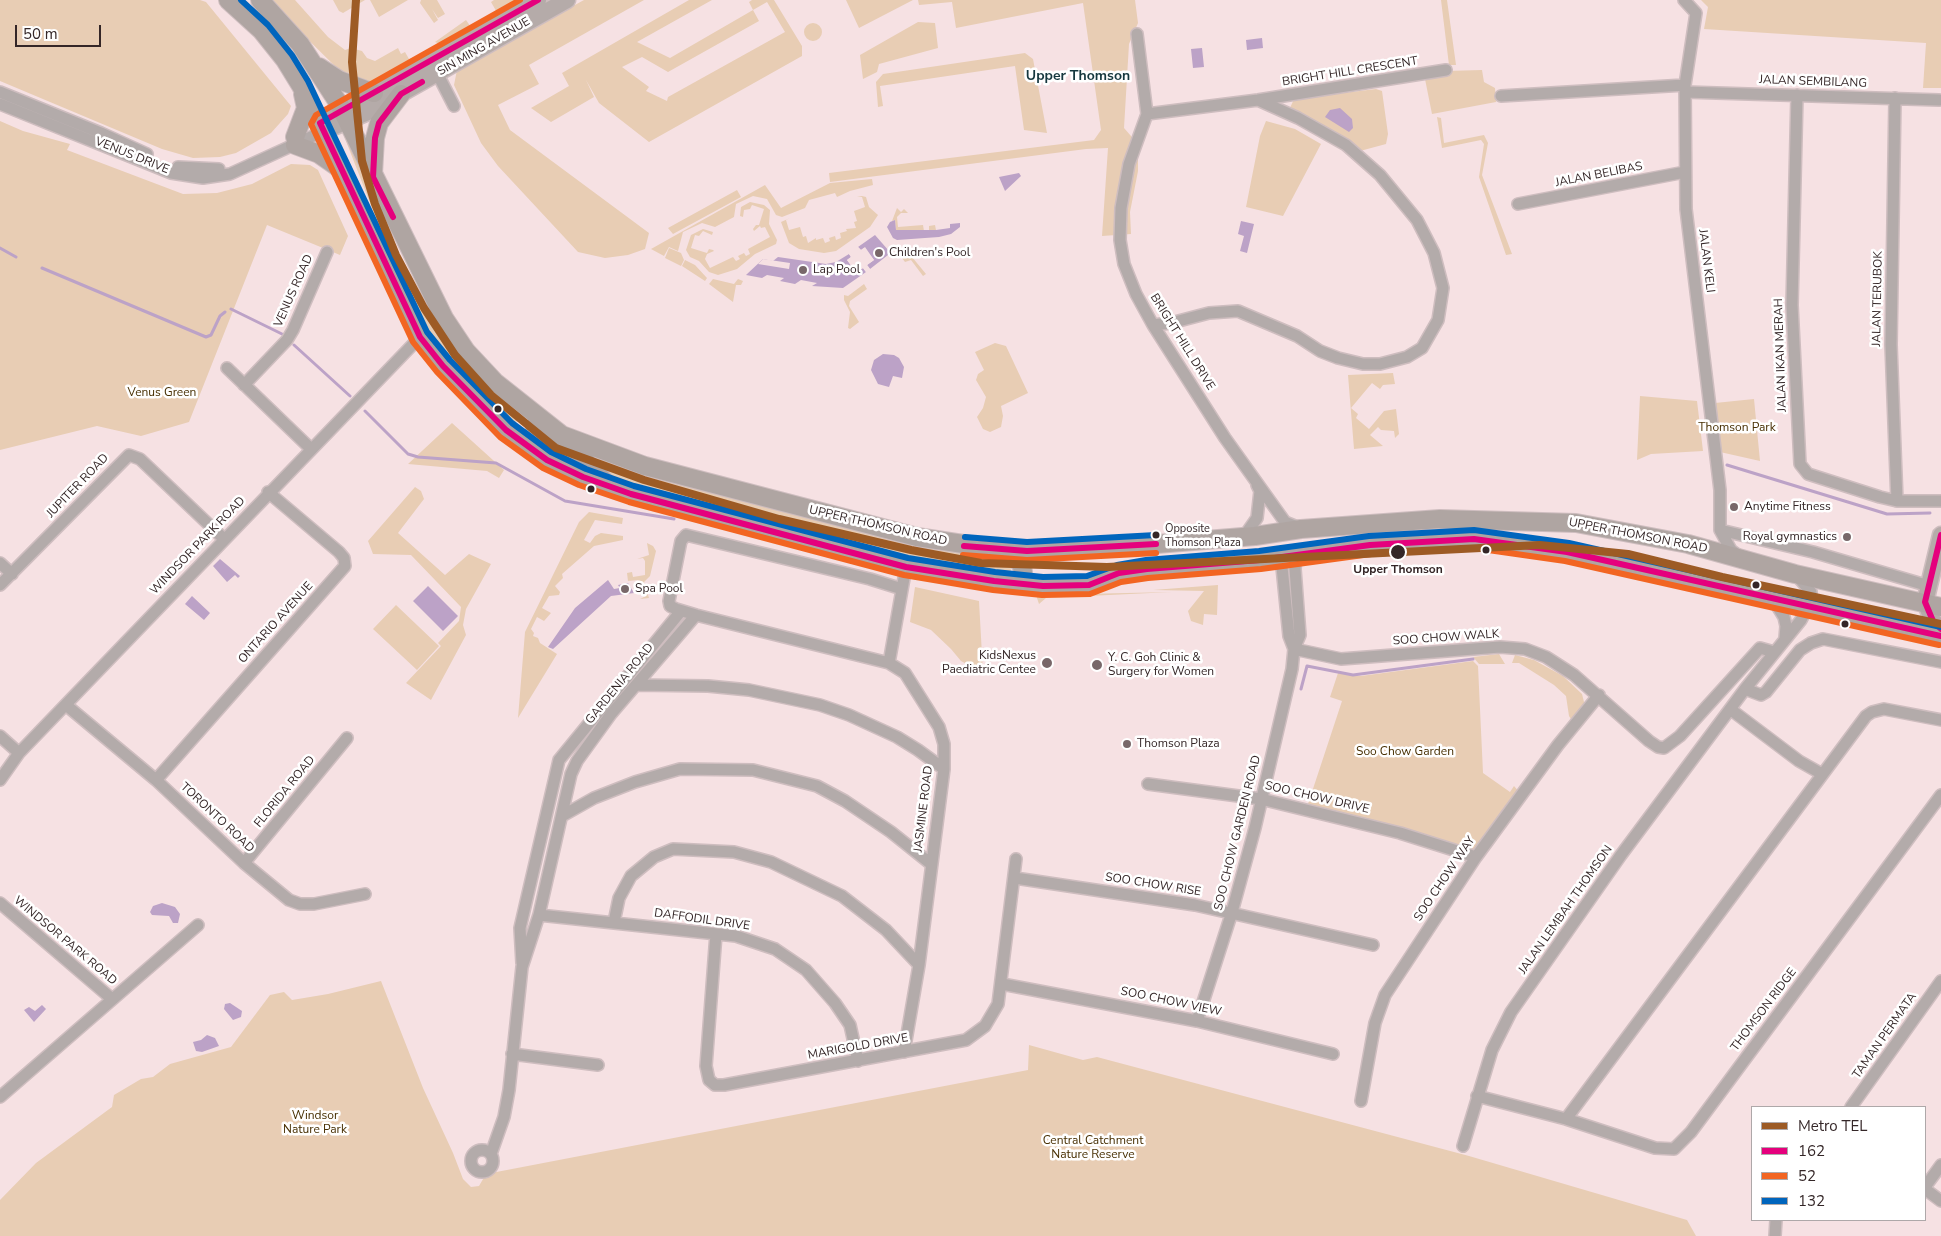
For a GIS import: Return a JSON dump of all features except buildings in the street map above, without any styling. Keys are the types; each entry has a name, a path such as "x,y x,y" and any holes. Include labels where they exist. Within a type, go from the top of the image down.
{"main road":[{"path":"228,0 261,30 285,60 301,86 344,172 397,292 420,337 443,366 506,430 547,460 583,478 631,494 906,567 1010,583 1054,586 1089,585 1119,573 1148,569 1399,543 1474,539 1567,552 1732,590 1771,596 1941,636"},
{"name":"UPPER THOMSON ROAD","path":"260,0 293,34 316,66 345,115 373,177 444,318 466,351 494,382 562,435 645,466 917,537 1003,550 1120,548 1243,538 1301,529 1399,522 1476,520 1576,523 1703,548 1796,574 1932,598"},
{"name":"SIN MING AVENUE","path":"345,115 401,94 434,67 538,0"},
{"name":"SIN MING AVENUE","path":"345,115 374,93 434,67 567,0"},
{"path":"316,66 350,85 374,93"},
{"path":"301,86 306,108 295,141 319,154 344,172"},
{"path":"373,177 379,123 401,94"},
{"name":"VENUS DRIVE","path":"322,127 345,115"},
{"path":"506,430 521,424 532,412"},
{"path":"532,412 535,429 538,434 587,463 607,485"},
{"path":"1474,539 1471,530 1476,520"},
{"path":"1399,522 1405,526 1404,536 1399,543"},
{"path":"1941,535 1932,598 1934,621 1941,630"},
{"path":"1003,550 1014,556 1022,566 1023,572 1019,580 1010,583"}],"street":[{"name":"JALAN KELI","path":"1684,0 1696,13 1685,89 1686,215 1720,490 1720,530"},
{"name":"BRIGHT HILL DRIVE","path":"1138,34 1146,114 1129,164 1121,208 1120,240 1124,264 1136,294 1153,325 1254,477 1285,522 1301,529"},
{"path":"434,67 454,106"},
{"name":"BRIGHT HILL CRESCENT","path":"1146,114 1258,100 1446,70"},
{"name":"JALAN SEMBILANG","path":"1501,96 1685,89 1939,100"},
{"name":"VENUS DRIVE","path":"0,92 174,166 205,170 229,170"},
{"name":"JALAN IKAN MERAH","path":"1797,95 1792,305 1800,464 1810,474 1880,497 1897,500 1941,501"},
{"name":"JALAN TERUBOK","path":"1895,98 1891,345 1897,500"},
{"path":"1153,325 1172,324 1209,313 1238,311 1288,332 1320,351 1338,358 1363,364 1380,364 1402,359 1422,348 1438,320 1442,288 1434,254 1417,220 1380,175 1346,145 1298,118 1258,100"},
{"name":"VENUS DRIVE","path":"0,104 172,173 203,178 229,170 322,127"},
{"name":"JALAN BELIBAS","path":"1518,204 1685,172"},
{"name":"VENUS ROAD","path":"244,384 287,340 327,252"},
{"name":"WINDSOR PARK ROAD","path":"0,780 19,753 268,492 420,337"},
{"path":"227,368 311,449"},
{"name":"JUPITER ROAD","path":"0,586 129,455 140,459 224,539"},
{"name":"BRIGHT HILL DRIVE","path":"1243,538 1253,526 1258,516 1260,491 1254,477"},
{"name":"ONTARIO AVENUE","path":"156,780 345,566 344,558 339,552 268,492"},
{"path":"1703,548 1716,539 1720,530"},
{"path":"1720,530 1731,550 1742,559"},
{"path":"1720,530 1813,552 1932,598"},
{"path":"902,589 870,579 686,535 681,541 669,601 670,606 681,611 889,663 906,567"},
{"name":"SOO CHOW GARDEN ROAD","path":"1197,1021 1232,912 1292,669 1294,649 1300,635 1295,569 1296,555"},
{"name":"SOO CHOW GARDEN ROAD","path":"1278,557 1282,567 1289,636 1294,649"},
{"path":"0,563 12,574"},
{"path":"1796,574 1809,588 1809,605 1801,620 1730,709 1800,761 1822,774"},
{"path":"1771,596 1784,617 1786,626 1785,638"},
{"name":"GARDENIA ROAD","path":"491,1154 506,1108 522,967 520,928 559,760 681,611"},
{"name":"GARDENIA ROAD","path":"522,967 539,915 571,774 577,761 611,714 696,615"},
{"path":"1745,689 1761,695 1766,692 1800,650 1811,643 1823,640 1941,662"},
{"name":"SOO CHOW WALK","path":"1294,649 1340,659 1500,647 1525,650 1546,657 1599,695 1658,747 1664,748 1673,744 1760,648 1774,652"},
{"name":"JASMINE ROAD","path":"889,663 904,672 939,726 944,744 944,769 919,966 904,1052"},
{"path":"636,685 708,686 749,690 820,705 849,715 897,737 944,769"},
{"name":"SOO CHOW WAY","path":"1361,1101 1375,1023 1384,994 1476,857 1558,745 1599,695"},
{"name":"TORONTO ROAD","path":"66,705 156,780 244,863 288,900 300,904 365,894"},
{"name":"JALAN LEMBAH THOMSON","path":"1464,1146 1492,1050 1511,1012 1621,855 1730,709"},
{"path":"1566,1119 1860,722 1872,712 1884,709 1941,720"},
{"path":"0,736 19,753"},
{"name":"FLORIDA ROAD","path":"244,863 347,738"},
{"path":"562,816 602,794 680,769 753,770 817,786 845,801 891,832 931,864"},
{"name":"SOO CHOW DRIVE","path":"1148,784 1261,799 1400,833 1476,857"},
{"name":"THOMSON RIDGE","path":"1478,1096 1566,1119 1655,1148 1674,1149 1691,1132 1941,795"},
{"path":"614,922 619,898 631,876 654,858 673,849 734,852 772,862 842,896 886,930 919,966"},
{"name":"MARIGOLD DRIVE","path":"716,934 706,1066 709,1080 715,1084 724,1085 966,1040 977,1034 993,1016 998,1004 1002,984 1016,859"},
{"name":"SOO CHOW RISE","path":"1015,878 1062,883 1232,912 1373,945"},
{"name":"WINDSOR PARK ROAD","path":"0,903 112,999"},
{"name":"DAFFODIL DRIVE","path":"539,915 736,936 775,949 806,970 822,986 850,1025 858,1061"},
{"name":"WINDSOR PARK ROAD","path":"0,1097 198,925"},
{"name":"TAMAN PERMATA","path":"1852,1106 1941,981"},
{"name":"SOO CHOW VIEW","path":"1002,984 1197,1021 1333,1054"},
{"path":"512,1054 598,1065"},
{"path":"1926,1187 1941,1166"},
{"path":"1926,1189 1941,1201"},
{"path":"1775,1236 1776,1221"}],"green space":[{"path":"0,0 200,0 206,2 291,106 288,114 271,133 236,153 220,157 193,158 162,149 0,81"},
{"path":"268,0 295,0 328,37 345,50 351,48 362,51 367,58 375,61 398,48 401,54 405,52 409,59 415,57 417,61 374,87 350,81"},
{"path":"333,0 365,0 343,13 339,11"},
{"path":"370,0 408,0 379,17"},
{"path":"421,0 437,0 445,14 438,18 432,9 438,20 434,23 420,3"},
{"path":"494,0 527,0 499,16 491,2"},
{"path":"584,0 644,0 529,65 539,84 498,105 510,130 649,233 645,249 628,255 605,258 578,252 498,166 481,143 454,85 459,60 500,46"},
{"path":"689,0 712,0 637,42 670,58 753,10 749,2 752,0 774,0 802,46 802,56 649,142 599,103 586,80 594,97 551,122 531,108 569,86 562,73","holes":["767,2 785,32 668,97 667,101 646,91 649,87 622,67 642,57 668,72 759,21 753,10"]},
{"path":"846,0 913,0 859,28"},
{"path":"918,0 1135,0 1138,23 1129,44 1124,128 1138,144 1138,171 1130,212 1131,234 1102,236 1108,148 1086,149 830,182 829,173 1094,140 1101,130 1083,3 956,28 952,2 919,5"},
{"path":"1441,0 1447,0 1456,65 1449,65"},
{"path":"1701,0 1941,0 1941,88 1923,88 1926,43 1704,29 1708,7"},
{"path":"466,20 473,30 445,46 435,42"},
{"path":"918,22 935,23 938,48 879,64 877,72 863,79 860,55"},
{"path":"809,23 817,23 822,28 820,39 809,41 804,36 804,28"},
{"path":"1025,53 1033,59 1047,133 1024,130 1015,66 880,86 883,106 878,107 876,82 883,74"},
{"path":"1482,70 1484,82 1495,88 1496,102 1432,114 1424,74"},
{"path":"1376,89 1382,91 1388,134 1386,144 1360,151 1316,121 1290,108 1294,99"},
{"path":"1437,117 1441,118 1444,143 1484,135 1488,143 1482,175 1512,254 1506,255 1479,177 1484,144 1481,140 1442,148"},
{"name":"Venus Green","path":"0,121 23,131 70,144 67,150 183,194 217,193 252,184 291,164 310,165 318,170 348,236 340,255 267,225 189,422 141,436 97,426 0,450"},
{"path":"1266,121 1295,129 1321,144 1283,216 1246,207 1260,136"},
{"path":"344,136 346,136 401,265 434,322 464,367 521,414 518,421 513,423 468,387 427,333 395,267"},
{"path":"872,179 873,185 850,191 837,197 835,193 809,200 805,208 782,217 776,215 767,199 753,196 736,204 734,217 715,227 702,223 683,232 678,251 669,247 664,256 651,249 765,185 781,208 830,183"},
{"path":"737,190 741,197 673,234 668,228"},
{"path":"862,196 866,197 869,207 878,215 870,227 836,251 824,253 799,249 789,243 781,222 790,218 786,220 789,230 800,227 803,237 806,236 808,243 816,238 816,240 823,238 825,243 830,241 829,238 835,236 836,240 841,238 840,233 847,231 846,229 856,228 854,222 857,221 854,211 865,207 862,197 857,197"},
{"path":"750,202 764,205 770,210 769,224 777,240 776,244 755,254 737,269 718,275 709,272 699,261 690,257 686,250 691,235 703,229 713,232 712,235 703,231 699,236 695,235 691,248 707,253 709,249 714,251 707,254 705,259 710,268 733,257 736,261 740,259 738,256 744,253 746,256 750,254 748,249 770,237 765,227 761,228 760,226 754,231 753,229 756,225 759,225 764,209 752,205 750,209 744,210 743,217 740,216 741,207"},
{"path":"897,208 901,212 904,209 908,213 901,213 897,217 898,227 923,225 924,231 896,230 895,220 892,221"},
{"path":"935,225 936,230 925,231 929,230 929,226"},
{"path":"669,248 681,253 684,260 681,266 665,258"},
{"path":"905,251 916,253 912,257 926,274 923,276 911,260 905,262 902,258"},
{"path":"685,260 695,265 707,278 705,281 682,266"},
{"path":"713,279 734,284 738,279 743,281 741,285 736,285 733,302 709,284"},
{"path":"864,284 867,289 850,301 849,306 859,322 850,329 848,328 850,312 844,300 844,295 848,296"},
{"path":"995,343 1006,346 1028,393 1001,406 1003,416 1001,427 990,432 983,429 977,417 983,408 986,397 976,380 978,374 984,370 975,352"},
{"path":"1393,373 1395,384 1383,385 1380,389 1372,383 1351,408 1358,414 1356,418 1369,429 1384,411 1396,409 1399,434 1395,438 1394,431 1381,430 1378,427 1370,435 1383,446 1354,449 1348,375"},
{"path":"1640,396 1697,401 1703,451 1651,454 1637,460"},
{"name":"Thomson Park","path":"1754,399 1760,461 1720,452 1715,403"},
{"path":"538,417 562,435 1005,555 1011,568 1010,578 906,567 547,460"},
{"path":"452,423 504,470 499,478 487,471 408,464"},
{"path":"415,487 421,491 424,499 398,533 445,575 469,554 491,564 466,609 463,625 466,635 431,700 406,683 441,646 438,643 459,621 461,607 411,555 373,554 368,541"},
{"path":"589,512 623,518 622,524 595,520 584,540 590,543 595,536 601,533 623,536 623,540 594,546 562,574 563,578 555,586 560,592 559,595 549,596 542,608 551,613 544,621 537,617 531,629 534,633 533,636 538,638 540,643 557,654 518,718 525,632 579,522"},
{"path":"647,543 653,546 656,551 650,576 644,582 649,598 640,599 646,596 638,580 628,581 627,573 632,572 633,577 645,575 645,561 643,558 637,559 649,555"},
{"path":"1218,585 1217,615 1204,614 1203,625 1191,621 1188,611 1204,591 1153,590"},
{"path":"915,587 979,601 983,673 961,661 931,630 910,622"},
{"path":"1172,592 1046,598 1039,604 1036,595"},
{"path":"396,605 439,646 417,670 373,629"},
{"path":"1499,654 1505,664 1479,664 1473,657"},
{"path":"1515,655 1534,660 1563,676 1582,694 1586,710 1574,724 1569,716 1566,696 1554,685 1519,663 1512,663"},
{"name":"Soo Chow Garden","path":"1473,661 1478,666 1483,773 1510,792 1514,786 1521,794 1477,857 1307,807 1342,701 1330,697 1338,673 1361,676"},
{"name":"Central Catchment Nature Reserve","path":"381,981 423,1088 463,1179 471,1187 479,1186 486,1174 1028,1070 1029,1045 1083,1060 1097,1057 1469,1156 1687,1220 1696,1236 0,1236 0,1200 36,1163 112,1107 114,1095 141,1079 153,1077 170,1064 231,1047 270,995 284,992 292,1000 328,994"}],"shaded area":[{"path":"1262,38 1263,48 1247,50 1246,40"},
{"path":"1202,48 1204,67 1193,68 1191,49"},
{"path":"1340,108 1352,119 1353,128 1349,132 1325,117 1330,110"},
{"path":"1019,173 1021,176 1005,191 999,177"},
{"path":"895,220 896,230 936,230 950,228 950,224 960,223 960,227 951,234 939,237 897,240 893,238 887,227 890,222"},
{"path":"1241,221 1254,224 1247,253 1240,251 1244,236 1238,234"},
{"name":"Children's Pool","path":"875,235 889,251 888,255 870,269 867,265 874,260 864,248 861,250 858,247"},
{"name":"Lap Pool","path":"849,254 851,257 847,260 857,272 863,268 866,272 843,288 812,286 817,283 801,280 795,284 780,281 784,278 767,275 762,278 746,275 763,259 773,261 778,257 826,264 836,262"},
{"path":"883,354 894,355 899,358 904,367 902,378 893,376 889,387 878,384 871,370 874,360"},
{"path":"220,559 240,576 238,578 235,575 227,582 213,566"},
{"path":"608,580 614,589 620,588 618,585 628,583 634,593 611,596 553,649 548,647 575,608"},
{"path":"428,586 458,616 443,631 413,601"},
{"path":"192,596 210,613 204,620 185,604"},
{"path":"162,903 175,907 180,914 178,923 173,923 169,916 152,915 150,912 153,906"},
{"path":"230,1003 242,1011 241,1017 233,1020 224,1009 225,1004"},
{"path":"42,1005 46,1009 34,1022 24,1010 29,1007 35,1011"},
{"path":"207,1035 215,1038 219,1046 202,1052 196,1051 193,1042 201,1040"}],"pier":[{"path":"858,247 861,250 865,247 874,260 867,265 870,269 866,272 863,268 856,273 847,260 851,257 849,254 851,252 854,257 851,260 857,269 864,266 870,260 864,251 859,252 856,248"},
{"path":"763,259 790,263 789,269 758,264"}],"waterway":[{"path":"0,248 16,257"},
{"path":"42,268 206,337 211,335 220,316 225,312"},
{"path":"231,309 282,334"},
{"path":"294,345 350,396"},
{"path":"365,411 408,454 418,457 496,463 565,501 674,519"},
{"path":"1727,465 1887,514 1930,513"},
{"path":"910,577 934,580"},
{"path":"1301,689 1307,666 1353,675 1473,659"}],"metro line":[{"name":"TEL","path":"356,0 352,62 362,161 375,204 396,255 424,308 455,355 491,395 556,448 644,480 779,519 911,550 981,563 1107,567 1540,545 1628,554 1722,577 1941,624"}],"transit line":[{"name":"132","path":"241,0 268,25 292,55 308,81 427,332 450,360 512,423 551,452 586,469 634,486 908,558 995,572 1043,577 1087,576 1117,565 1146,560 1259,551 1369,536 1474,530 1569,543 1941,627"},
{"name":"52","path":"520,0 316,115 311,124 413,342 437,372 500,437 543,468 579,485 629,502 904,575 993,590 1042,595 1090,594 1121,582 1148,578 1261,569 1371,554 1474,548 1565,561 1939,645"},
{"name":"162","path":"538,0 320,123 420,337 443,366 506,430 547,460 583,477 631,494 906,567 994,581 1043,586 1089,585 1119,573 1147,569 1260,560 1370,545 1474,539 1567,552 1941,636"},
{"name":"162","path":"393,217 373,177 375,138 379,123 401,94 422,82"},
{"name":"132","path":"965,537 1027,542 1156,535"},
{"name":"162","path":"1941,535 1925,602 1933,621 1941,629"},
{"name":"162","path":"964,546 1027,551 1156,544"},
{"name":"52","path":"963,555 1027,560 1156,553"}],"place":[{"name":"Children's Pool","path":"879,253"},
{"name":"Lap Pool","path":"803,270"},
{"name":"Anytime Fitness","path":"1734,507"},
{"name":"Opposite Thomson Plaza","path":"1156,535"},
{"name":"Royal gymnastics","path":"1847,537"},
{"name":"Upper Thomson","path":"1398,552"},
{"name":"Spa Pool","path":"625,589"},
{"name":"KidsNexus Paediatric Centee","path":"1047,663"},
{"name":"Y. C. Goh Clinic & Surgery for Women","path":"1097,665"},
{"name":"Thomson Plaza","path":"1127,744"}],"district":[{"name":"Upper Thomson","path":"1078,77"}],"park label":[{"name":"Windsor Nature Park","path":"315,1123"}]}
